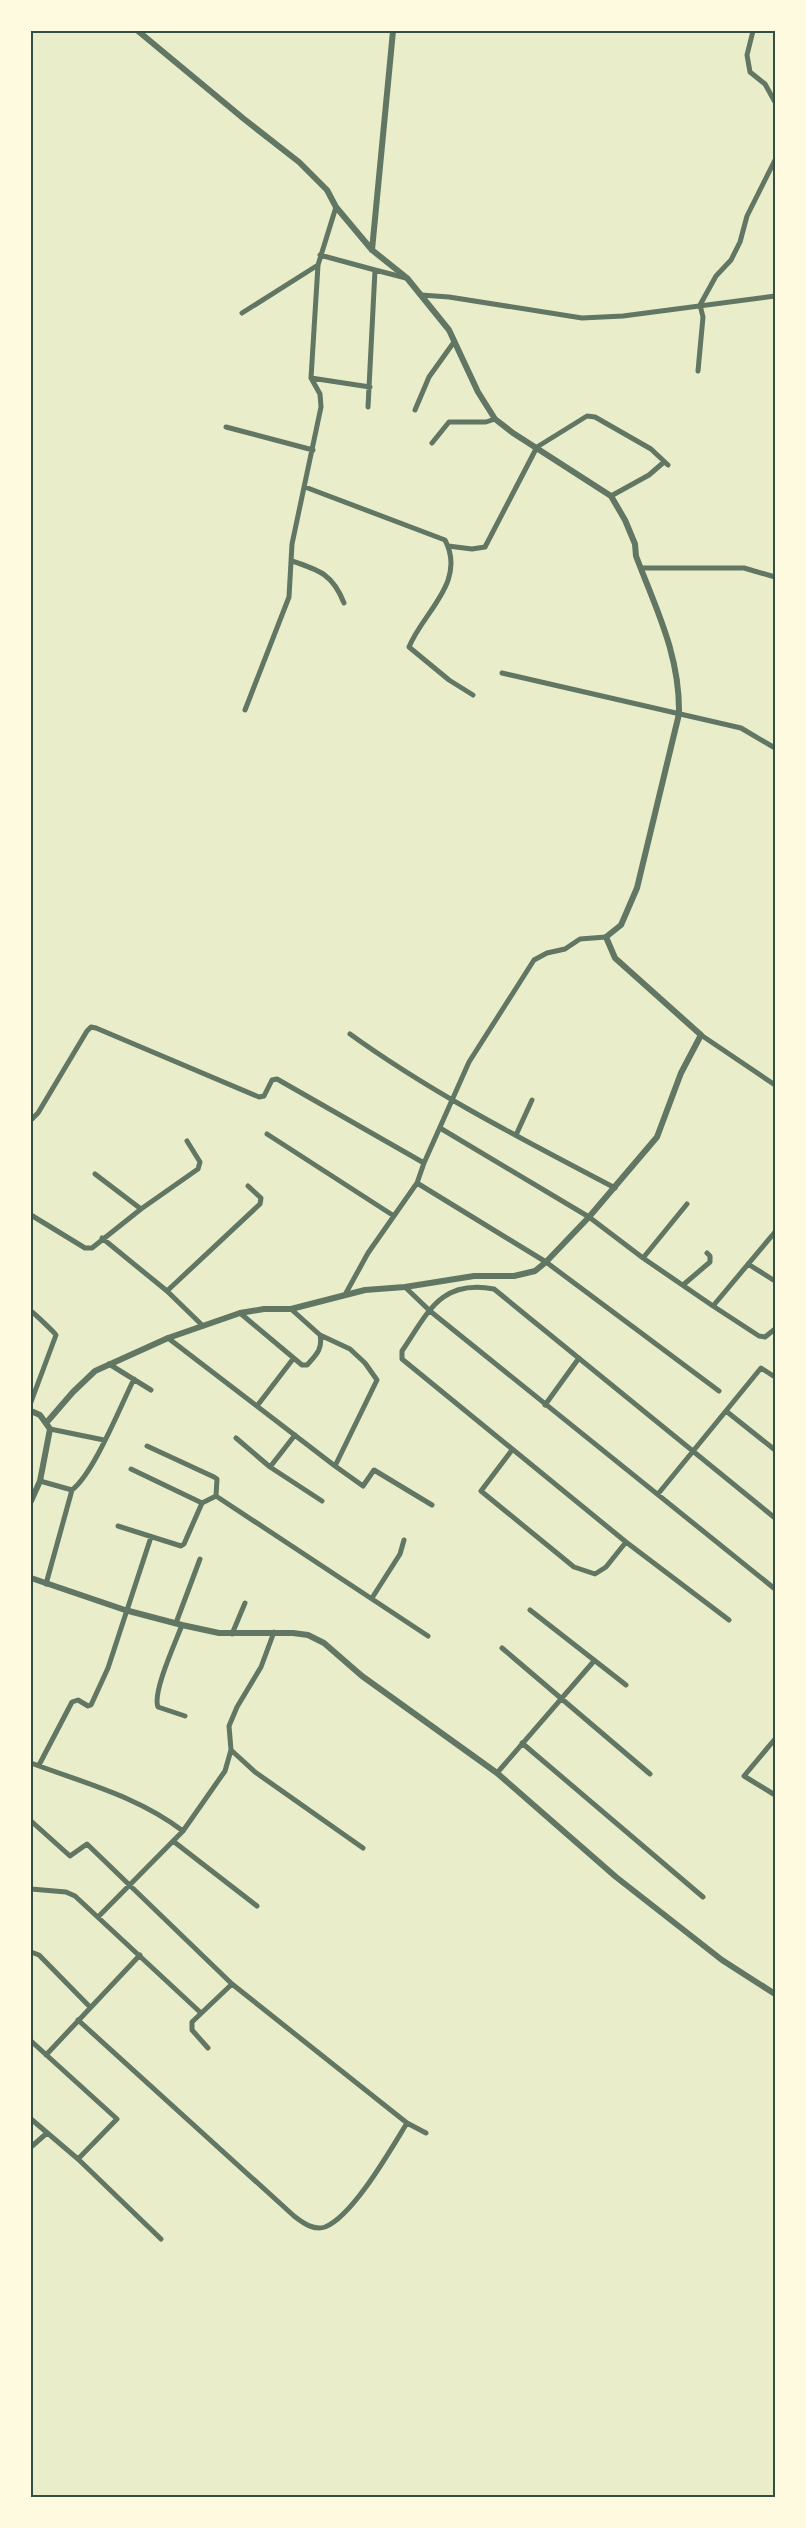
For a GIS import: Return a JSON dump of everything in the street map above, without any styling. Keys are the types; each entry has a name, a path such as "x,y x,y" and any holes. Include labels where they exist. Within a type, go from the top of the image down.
{"street":[{"path":"138,31 244,120 300,162 327,190 336,207 372,250 406,278 449,330 478,392 495,418 513,433 611,496 625,520 641,568 668,633 679,699 679,714 637,888 621,925 606,937 580,939 565,949 547,953 534,960 469,1062 451,1099 417,1183 368,1253 346,1294"},
{"path":"372,250 393,31"},
{"path":"752,31 747,56 750,72 765,84 775,102"},
{"path":"698,371 703,317 700,305 716,276 731,260 740,242 747,216 775,160"},
{"path":"244,710 289,597 292,544 321,407 320,394 311,378 318,265 336,207"},
{"path":"320,254 406,278"},
{"path":"242,313 318,265"},
{"path":"368,408 374,270"},
{"path":"421,294 582,318 623,316 775,296"},
{"path":"414,410 429,377 454,342"},
{"path":"311,378 370,387"},
{"path":"448,546 472,549 485,546 537,447 587,416 594,417 651,449 666,464 611,496"},
{"path":"432,443 449,422 486,422 495,418"},
{"path":"226,427 313,450"},
{"path":"305,487 445,540 451,563 448,584 409,646 449,680 474,695"},
{"path":"292,561 327,576 338,587 344,603"},
{"path":"641,568 744,568 775,576"},
{"path":"502,673 741,728 775,748"},
{"path":"606,937 615,958 701,1035 775,1085"},
{"path":"31,1120 38,1113 91,1027 259,1097 264,1096 272,1080 277,1079 424,1163"},
{"path":"350,1034 393,1065 451,1099 615,1188"},
{"path":"46,1422 84,1380 108,1364 168,1338 240,1314 264,1309 291,1309 346,1294 474,1276 524,1275 535,1271 589,1217 657,1137 681,1073 701,1035"},
{"path":"516,1135 532,1100"},
{"path":"440,1128 589,1217 643,1258 759,1336 764,1337 775,1329"},
{"path":"267,1134 394,1216"},
{"path":"31,1215 85,1248 92,1248 102,1238 200,1166 187,1141"},
{"path":"95,1174 142,1209"},
{"path":"417,1183 546,1262 719,1391"},
{"path":"167,1291 260,1204 261,1198 248,1186"},
{"path":"643,1258 687,1204"},
{"path":"713,1306 775,1232"},
{"path":"102,1238 167,1291 203,1326"},
{"path":"684,1285 710,1262 710,1256 707,1253"},
{"path":"748,1264 775,1281"},
{"path":"405,1287 430,1311 775,1589"},
{"path":"729,1620 626,1542 512,1450 402,1359 402,1351 430,1311 450,1292 483,1287 494,1289 775,1518"},
{"path":"291,1309 320,1334 350,1349 365,1363 377,1380 335,1466"},
{"path":"31,1311 42,1323 54,1330 56,1335 31,1402"},
{"path":"240,1314 302,1365 307,1364 320,1348 320,1334"},
{"path":"168,1338 363,1486 374,1470 432,1505"},
{"path":"545,1404 579,1358"},
{"path":"257,1406 293,1359"},
{"path":"108,1364 151,1390"},
{"path":"658,1494 761,1368 775,1377"},
{"path":"46,1584 72,1490 81,1484 134,1379"},
{"path":"31,1411 40,1415 50,1429 40,1482 31,1501"},
{"path":"726,1411 775,1450"},
{"path":"50,1429 104,1440"},
{"path":"270,1467 295,1435"},
{"path":"236,1438 270,1467 322,1501"},
{"path":"147,1446 217,1479 216,1496"},
{"path":"512,1450 481,1491 574,1567 595,1574 606,1567 626,1542"},
{"path":"131,1469 202,1503"},
{"path":"40,1482 72,1490"},
{"path":"118,1526 178,1546 184,1544 202,1503 216,1496"},
{"path":"216,1496 428,1636"},
{"path":"38,1765 72,1702 78,1700 88,1706 91,1705 108,1668 125,1610 151,1537"},
{"path":"372,1598 400,1554 404,1540"},
{"path":"185,1716 158,1707 156,1703 159,1688 200,1560"},
{"path":"31,1578 125,1610 179,1624 232,1634 274,1631 308,1635 324,1643 362,1676 497,1773 623,1883 722,1960 775,1994"},
{"path":"232,1634 245,1603"},
{"path":"530,1610 626,1685"},
{"path":"98,1917 183,1831 225,1770 231,1750 229,1726 237,1707 261,1667 274,1631"},
{"path":"502,1648 650,1774"},
{"path":"497,1773 594,1660"},
{"path":"775,1739 744,1776 775,1795"},
{"path":"522,1744 703,1897"},
{"path":"231,1750 255,1772 363,1848"},
{"path":"31,1762 130,1799 161,1814 183,1831"},
{"path":"31,1821 70,1856 87,1844 232,1984 407,2123 426,2133"},
{"path":"173,1841 257,1906"},
{"path":"31,1889 72,1894 201,2013"},
{"path":"31,1952 39,1955 90,2007"},
{"path":"46,2055 140,1955"},
{"path":"208,2048 191,2026 201,2013 232,1984"},
{"path":"78,2020 294,2216 308,2226 326,2227 339,2217 384,2162 407,2123"},
{"path":"31,2041 117,2120 78,2159"},
{"path":"31,2119 78,2159 160,2239"},
{"path":"31,2148 47,2133"}]}
